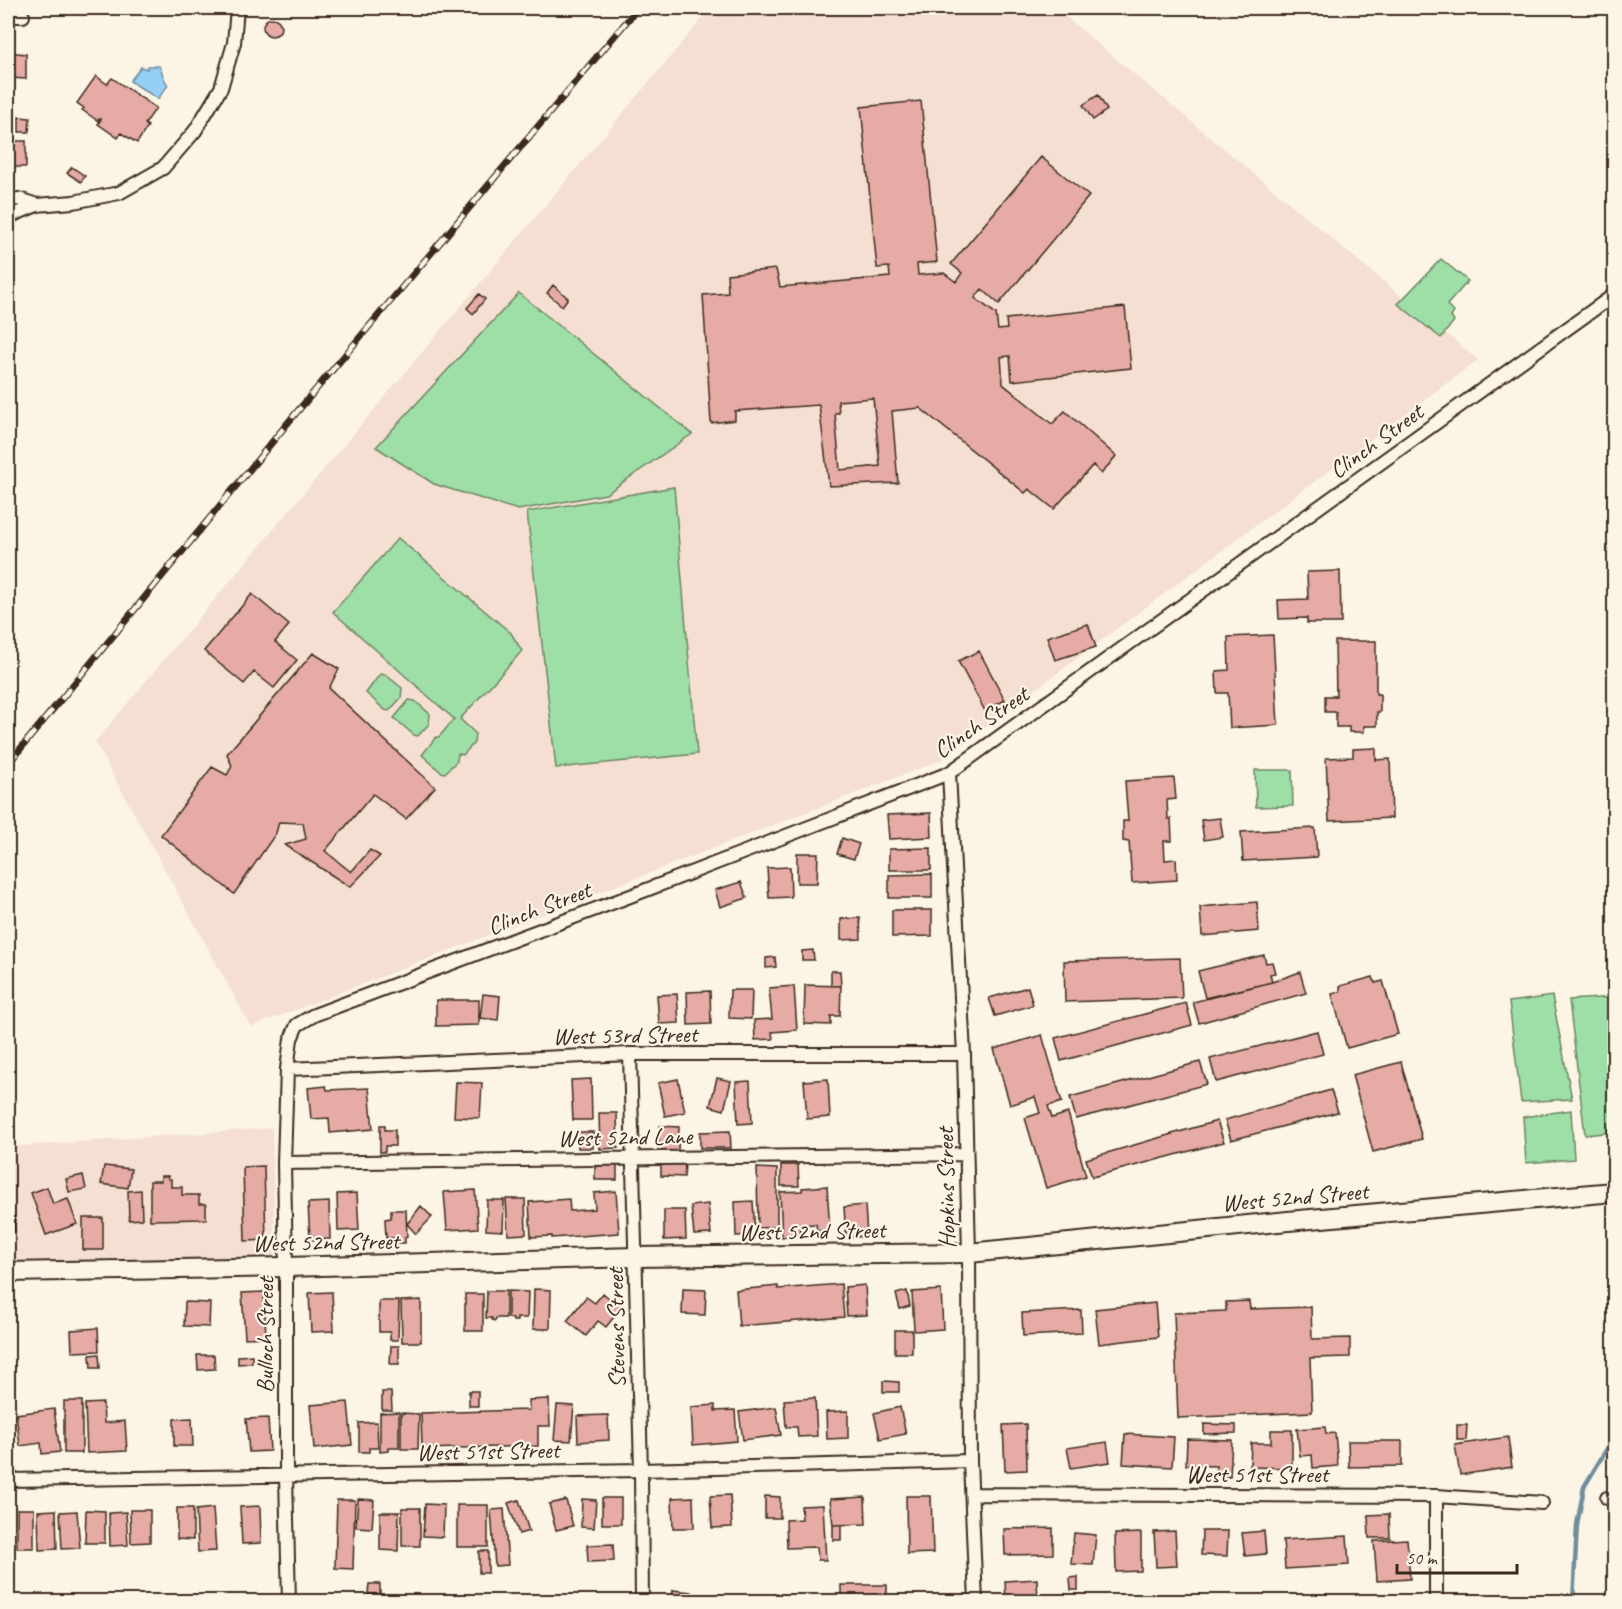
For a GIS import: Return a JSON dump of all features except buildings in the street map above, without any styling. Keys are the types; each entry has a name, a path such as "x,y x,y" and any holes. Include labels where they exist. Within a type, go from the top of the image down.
{"main road":[{"name":"West 52nd Street","path":"8,1272 635,1257 969,1253 1276,1222 1614,1192"}],"street":[{"path":"8,217 37,205 73,202 119,193 163,168 195,131 221,88 234,43 237,8"},
{"path":"8,16 23,16"},
{"path":"8,200 19,199 37,205"},
{"name":"Clinch Street","path":"287,1069 291,1039 297,1025 314,1015 949,773 1614,295"},
{"name":"Hopkins Street","path":"949,773 964,1054 969,1253 970,1461 976,1602"},
{"name":"West 53rd Street","path":"287,1069 630,1054 964,1054"},
{"name":"Stevens Street","path":"630,1054 641,1470 642,1602"},
{"name":"Bulloch Street","path":"287,1069 284,1163 289,1602"},
{"name":"West 52nd Lane","path":"284,1163 966,1154"},
{"name":"West 51st Street","path":"8,1480 641,1470 970,1461"},
{"name":"West 51st Street","path":"972,1494 1436,1497 1542,1503"},
{"path":"1436,1497 1436,1602"}],"shaded area":[{"path":"711,8 1055,8 1478,360 939,761 251,1027 95,742"},
{"path":"272,1128 275,1257 8,1262 8,1147"}],"green space":[{"path":"1441,259 1468,281 1447,305 1454,312 1451,317 1454,321 1441,338 1398,304"},
{"path":"519,293 692,434 606,494 518,510 434,484 376,447"},
{"path":"674,487 697,754 556,768 527,512"},
{"path":"398,538 511,633 522,651 460,719 475,733 474,743 463,755 458,754 457,761 445,773 422,755 454,719 333,612"},
{"path":"380,674 386,675 402,688 401,698 389,711 366,693"},
{"path":"409,700 415,701 430,714 429,724 418,736 394,718"},
{"path":"1255,770 1292,770 1293,806 1256,807"},
{"path":"1552,996 1572,1099 1521,1102 1509,1002"},
{"path":"1614,997 1614,1132 1585,1135 1569,1000"},
{"path":"1571,1110 1574,1159 1526,1163 1523,1117"}],"water":[{"path":"147,66 159,66 168,85 158,99 130,81 141,67 147,69"}],"waterway":[{"path":"1573,1602 1577,1525 1584,1487 1614,1437"}],"railway":[{"path":"8,764 291,419 638,8"}]}
